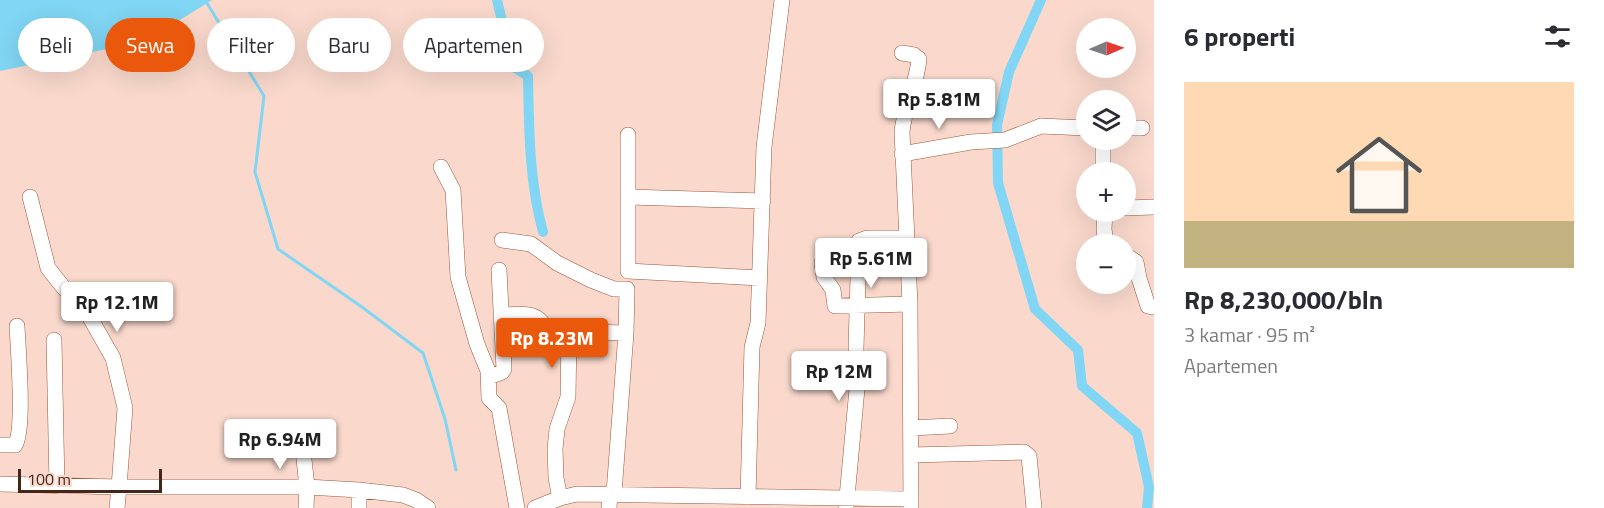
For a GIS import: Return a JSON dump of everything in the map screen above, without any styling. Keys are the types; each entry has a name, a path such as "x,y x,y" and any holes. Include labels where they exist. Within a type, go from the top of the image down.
{"street":[{"path":"748,497 752,347 758,323 765,147 782,0"},
{"path":"534,508 578,494 689,502 730,502 748,497 766,503 911,504 910,304 902,154 903,118 919,59 914,55 903,53"},
{"path":"902,154 979,141 1005,140 1041,126 1076,128"},
{"path":"1136,128 1142,128"},
{"path":"611,498 626,333 628,135"},
{"path":"441,167 453,190 458,277 489,377 489,398 500,408 517,508"},
{"path":"30,197 48,268 84,308 113,358 125,408 117,508"},
{"path":"628,197 763,201"},
{"path":"1136,208 1154,207"},
{"path":"847,503 858,378 859,241 867,238 907,238"},
{"path":"502,240 531,244 557,263 591,280 614,289 627,289"},
{"path":"849,261 825,261 821,266 824,277 832,290 835,306 910,304"},
{"path":"1136,262 1148,306 1154,307"},
{"path":"489,377 504,369 499,270"},
{"path":"628,271 760,278"},
{"path":"502,315 531,315 540,320 549,330 569,333 626,333"},
{"path":"0,446 15,445 18,440 20,418 17,326"},
{"path":"560,498 556,478 555,449 557,429 568,397 569,333"},
{"path":"54,340 57,486"},
{"path":"911,428 951,426"},
{"path":"302,441 307,487 306,508"},
{"path":"911,455 1024,452 1029,456 1034,508"},
{"path":"0,484 119,487 307,487 359,490 403,502 416,500 428,508"},
{"path":"359,490 359,508"}],"water":[{"path":"0,0 212,0 183,18 105,18 105,49 93,52 93,18 18,18 18,67 0,71"}],"waterway":[{"path":"205,0 264,96 255,172 278,249 362,307 423,353 445,419 456,470"},
{"path":"497,0 503,25 498,57 528,76 532,174 543,232"},
{"path":"1041,0 1009,72 997,125 998,183 1035,309 1078,350 1082,386 1137,433 1149,487 1147,508"}]}
